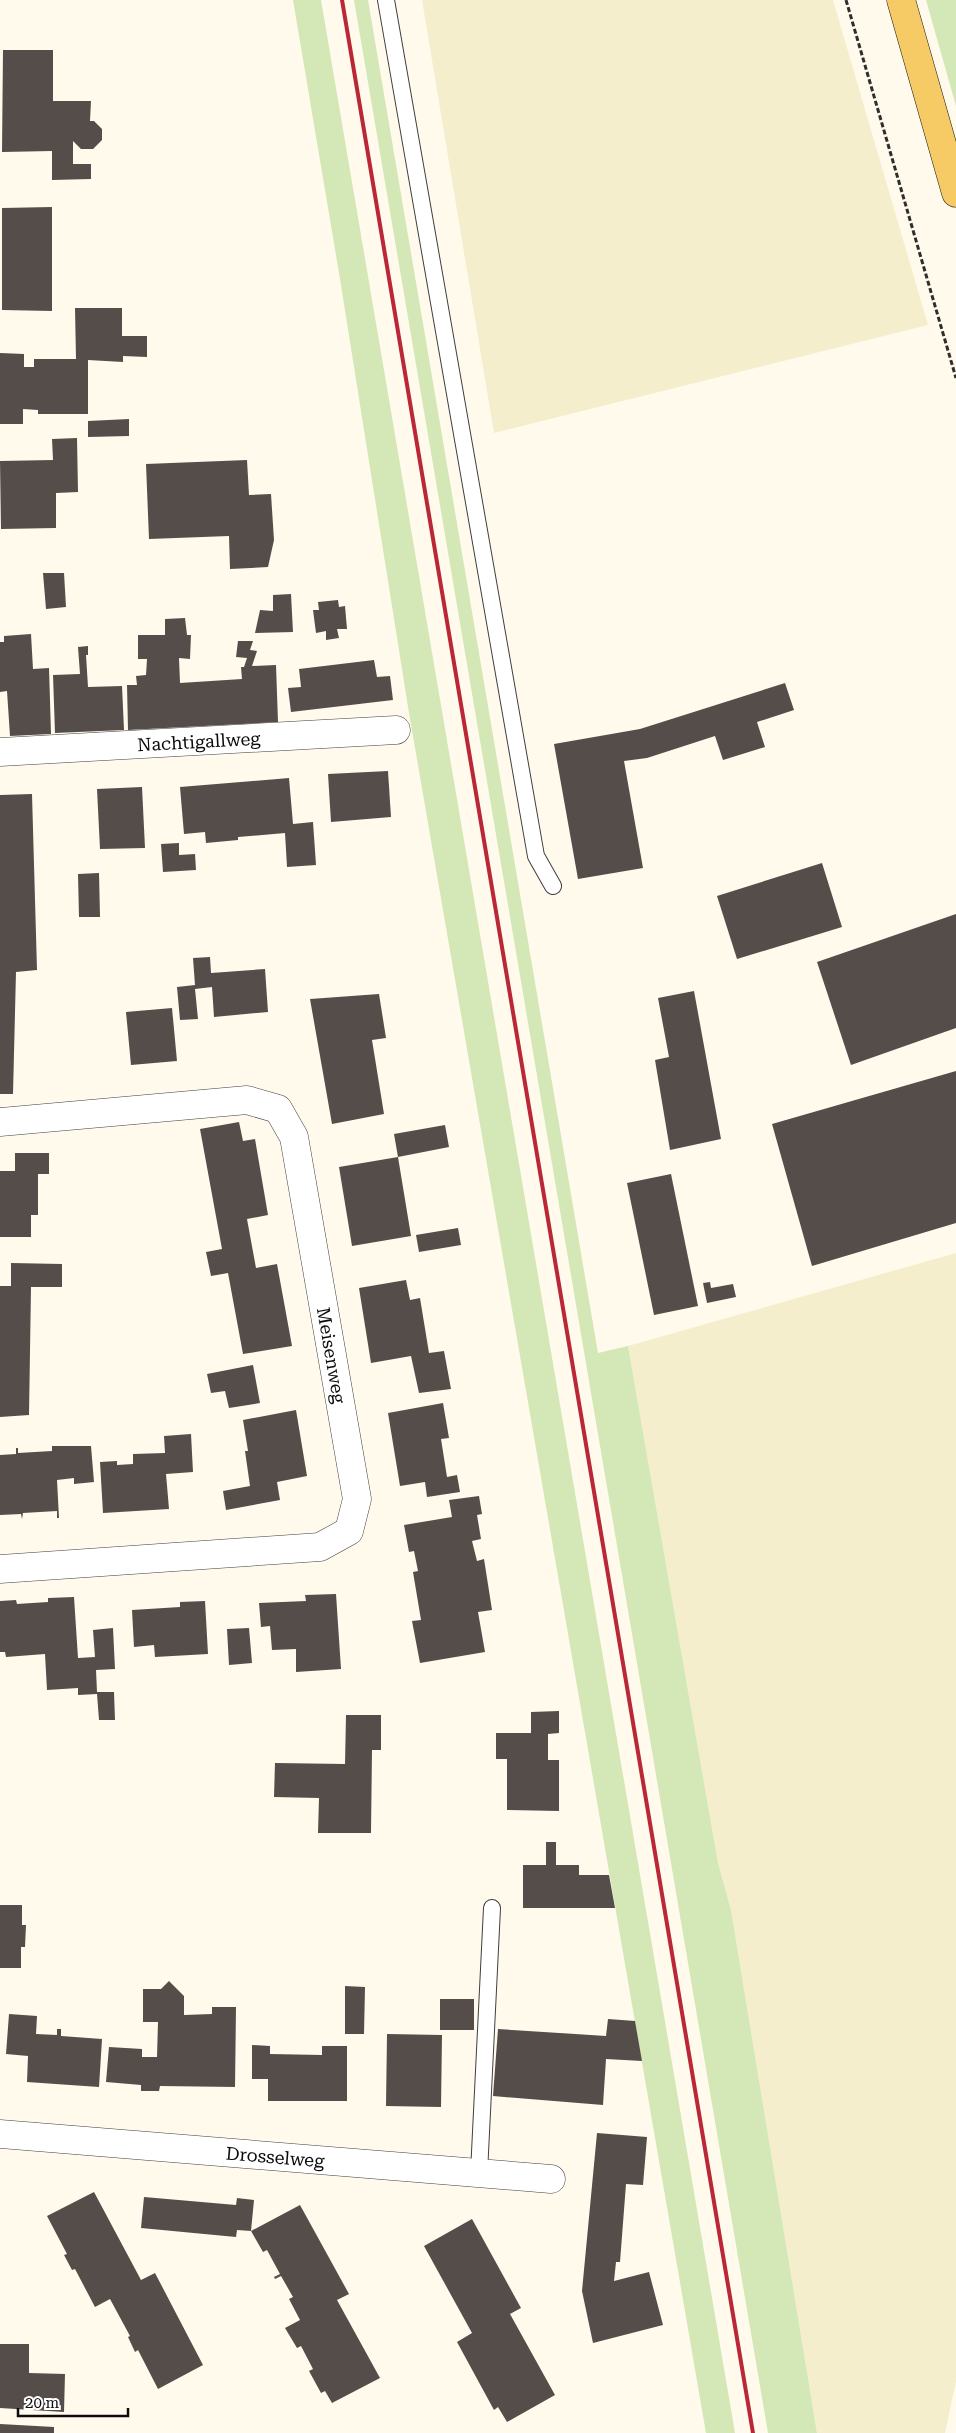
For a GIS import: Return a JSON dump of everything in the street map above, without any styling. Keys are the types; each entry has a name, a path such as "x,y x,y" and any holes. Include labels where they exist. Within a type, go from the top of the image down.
{"main road":[{"path":"901,0 956,193"}],"street":[{"name":"Nachtigallweg","path":"0,752 396,730"},
{"name":"Meisenweg","path":"0,1122 247,1100 278,1109 294,1137 357,1499 349,1532 320,1547 0,1568"},
{"name":"Drosselweg","path":"0,2134 550,2179"}],"lane":[{"path":"386,0 536,856 553,886"},
{"path":"479,2174 492,1908"}],"path":[{"path":"846,0 956,378"}],"shaded area":[{"path":"422,0 833,0 928,325 494,433"},
{"path":"956,1253 956,2381 945,2433 817,2433 731,1910 718,1863 628,1346"}],"green space":[{"path":"293,0 321,0 735,2433 706,2433 409,713 340,279"},
{"path":"354,0 368,0 598,1353 628,1346 718,1863 731,1910 817,2433 768,2433"},
{"path":"926,0 956,0 956,106"}],"building":[{"path":"3,50 53,50 53,101 91,101 90,121 94,121 102,129 102,140 93,149 81,149 73,141 73,164 91,164 91,179 52,180 52,151 2,152"},
{"path":"52,207 52,311 2,310 2,208"},
{"path":"75,308 122,308 122,336 147,336 147,357 123,356 123,362 88,360 88,414 38,414 38,410 23,409 23,424 0,424 0,353 24,354 24,367 34,367 34,359 76,359"},
{"path":"129,419 129,436 88,437 88,421"},
{"path":"77,438 78,492 56,493 56,528 1,529 0,461 53,460 52,439"},
{"path":"247,460 249,495 271,494 274,540 268,567 230,569 229,536 149,539 146,464"},
{"path":"43,573 64,573 66,607 46,609"},
{"path":"291,594 293,632 255,633 260,610 273,611 273,595"},
{"path":"338,600 339,607 345,606 347,629 337,629 339,638 326,640 326,631 316,633 313,610 319,610 318,602"},
{"path":"185,618 187,635 191,635 190,659 179,658 180,683 242,679 241,667 244,667 247,658 236,657 238,641 253,641 250,650 257,651 252,666 276,665 278,722 128,730 127,685 137,685 136,676 146,675 147,659 138,659 138,635 165,635 165,619"},
{"path":"31,634 33,669 49,668 51,734 10,736 7,691 0,692 0,642 4,642 4,636"},
{"path":"88,646 88,655 86,655 88,687 122,686 124,730 55,733 53,675 80,674 78,647"},
{"path":"374,660 377,677 390,676 393,700 291,712 288,688 301,687 299,669"},
{"path":"785,683 794,710 757,722 765,747 723,760 715,736 647,758 624,761 643,868 578,879 554,744 640,729"},
{"path":"388,771 391,817 331,822 328,774"},
{"path":"289,778 293,824 313,822 316,865 287,867 285,833 238,837 238,840 206,843 205,832 184,834 180,787"},
{"path":"142,787 145,848 100,849 97,789"},
{"path":"32,794 37,970 16,972 13,1094 0,1094 0,795"},
{"path":"179,843 179,855 195,854 196,870 163,872 161,844"},
{"path":"822,863 842,927 737,959 717,896"},
{"path":"99,873 100,917 79,917 78,874"},
{"path":"956,914 956,1028 851,1065 817,962"},
{"path":"210,957 211,973 265,969 268,1012 214,1017 212,987 195,989 198,1019 180,1020 177,987 195,985 193,958"},
{"path":"694,991 721,1139 670,1150 655,1060 669,1057 658,998"},
{"path":"379,994 386,1038 372,1040 384,1114 332,1124 310,999"},
{"path":"172,1008 177,1061 131,1065 126,1012"},
{"path":"956,1071 956,1223 812,1266 772,1124"},
{"path":"239,1122 243,1141 255,1139 268,1215 247,1219 256,1268 277,1264 292,1346 243,1354 228,1273 211,1276 206,1252 222,1249 200,1129"},
{"path":"445,1125 449,1147 398,1157 394,1134"},
{"path":"15,1153 49,1153 49,1174 38,1174 38,1215 31,1215 31,1237 0,1237 0,1171 15,1171"},
{"path":"398,1157 411,1236 352,1246 339,1167"},
{"path":"671,1174 698,1306 654,1315 627,1183"},
{"path":"458,1228 461,1245 419,1252 416,1235"},
{"path":"11,1263 62,1264 62,1287 31,1287 29,1415 0,1417 0,1286 11,1286"},
{"path":"406,1280 410,1300 420,1298 429,1353 444,1351 451,1389 419,1393 411,1356 371,1363 359,1288"},
{"path":"710,1282 711,1288 733,1284 736,1297 707,1303 703,1283"},
{"path":"253,1365 260,1403 229,1408 225,1391 211,1393 207,1374"},
{"path":"443,1403 449,1438 441,1439 447,1477 457,1475 460,1492 427,1497 425,1482 400,1486 388,1413"},
{"path":"296,1410 307,1476 277,1482 280,1500 226,1510 223,1491 250,1486 245,1451 248,1451 243,1420"},
{"path":"191,1434 193,1472 166,1474 169,1509 103,1513 100,1462 117,1461 117,1465 133,1464 133,1454 165,1453 164,1436"},
{"path":"52,1446 91,1446 94,1482 74,1484 74,1478 57,1480 59,1518 57,1518 57,1511 23,1513 22,1519 21,1514 0,1515 0,1455 16,1454 16,1448 18,1448 18,1453 52,1451"},
{"path":"479,1496 482,1514 477,1515 481,1539 472,1541 477,1561 484,1559 492,1610 478,1612 485,1652 420,1663 412,1621 421,1620 413,1572 418,1571 414,1551 409,1552 404,1525 452,1517 449,1500"},
{"path":"336,1594 341,1669 296,1672 296,1649 272,1650 270,1626 261,1627 259,1603 306,1601 305,1595"},
{"path":"74,1597 78,1658 95,1657 93,1630 113,1628 115,1669 96,1670 97,1692 114,1692 115,1720 99,1720 97,1694 78,1695 78,1688 47,1690 45,1654 6,1657 5,1652 0,1652 0,1601 16,1600 17,1604 48,1602 48,1598"},
{"path":"205,1601 208,1654 155,1657 154,1645 134,1647 132,1610 180,1607 180,1602"},
{"path":"249,1628 252,1663 229,1665 227,1629"},
{"path":"559,1711 559,1733 548,1734 548,1760 559,1760 559,1811 507,1810 507,1759 496,1759 496,1733 531,1733 531,1712"},
{"path":"346,1715 381,1715 381,1750 372,1750 371,1833 318,1833 319,1798 274,1797 275,1763 345,1764"},
{"path":"546,1842 556,1842 556,1865 579,1865 579,1875 609,1875 615,1908 523,1908 523,1865 546,1865"},
{"path":"0,1905 22,1905 22,1925 26,1925 25,1947 21,1947 21,1968 0,1968"},
{"path":"169,1981 184,1996 184,2015 212,2014 212,2007 236,2007 235,2087 160,2086 159,2091 141,2091 141,2085 106,2082 109,2047 142,2049 142,2057 157,2057 158,2022 143,2022 143,1989 161,1989"},
{"path":"345,1986 365,1987 364,2034 345,2034"},
{"path":"440,1999 474,1999 474,2030 440,2030"},
{"path":"9,2014 37,2016 36,2034 57,2035 57,2029 61,2029 61,2036 102,2039 99,2087 27,2082 28,2056 6,2054"},
{"path":"608,2019 635,2021 642,2061 606,2059 603,2105 493,2096 498,2029 606,2036"},
{"path":"387,2034 442,2035 441,2107 386,2106"},
{"path":"252,2045 270,2046 270,2054 322,2055 322,2046 347,2046 347,2101 268,2101 268,2079 252,2079"},
{"path":"597,2133 647,2137 643,2185 626,2184 620,2262 616,2262 614,2281 649,2272 663,2325 593,2343 582,2291"},
{"path":"94,2192 141,2280 155,2273 203,2365 158,2389 138,2350 135,2352 128,2337 130,2336 110,2299 95,2307 75,2269 72,2270 64,2255 67,2254 47,2216"},
{"path":"144,2197 236,2205 237,2198 254,2200 251,2231 237,2230 236,2237 141,2228"},
{"path":"300,2205 349,2294 337,2300 380,2378 332,2403 325,2391 321,2393 309,2371 313,2369 301,2346 297,2348 285,2328 300,2320 289,2299 293,2297 281,2276 275,2279 274,2277 280,2274 267,2250 263,2252 251,2231"},
{"path":"472,2219 521,2308 510,2314 555,2395 507,2422 498,2407 494,2410 457,2342 472,2333 424,2246"},
{"path":"0,2344 29,2344 29,2373 65,2374 64,2412 0,2408"},
{"path":"0,2424 54,2427 54,2433 0,2433"}],"railway":[{"path":"342,0 753,2433"}]}
